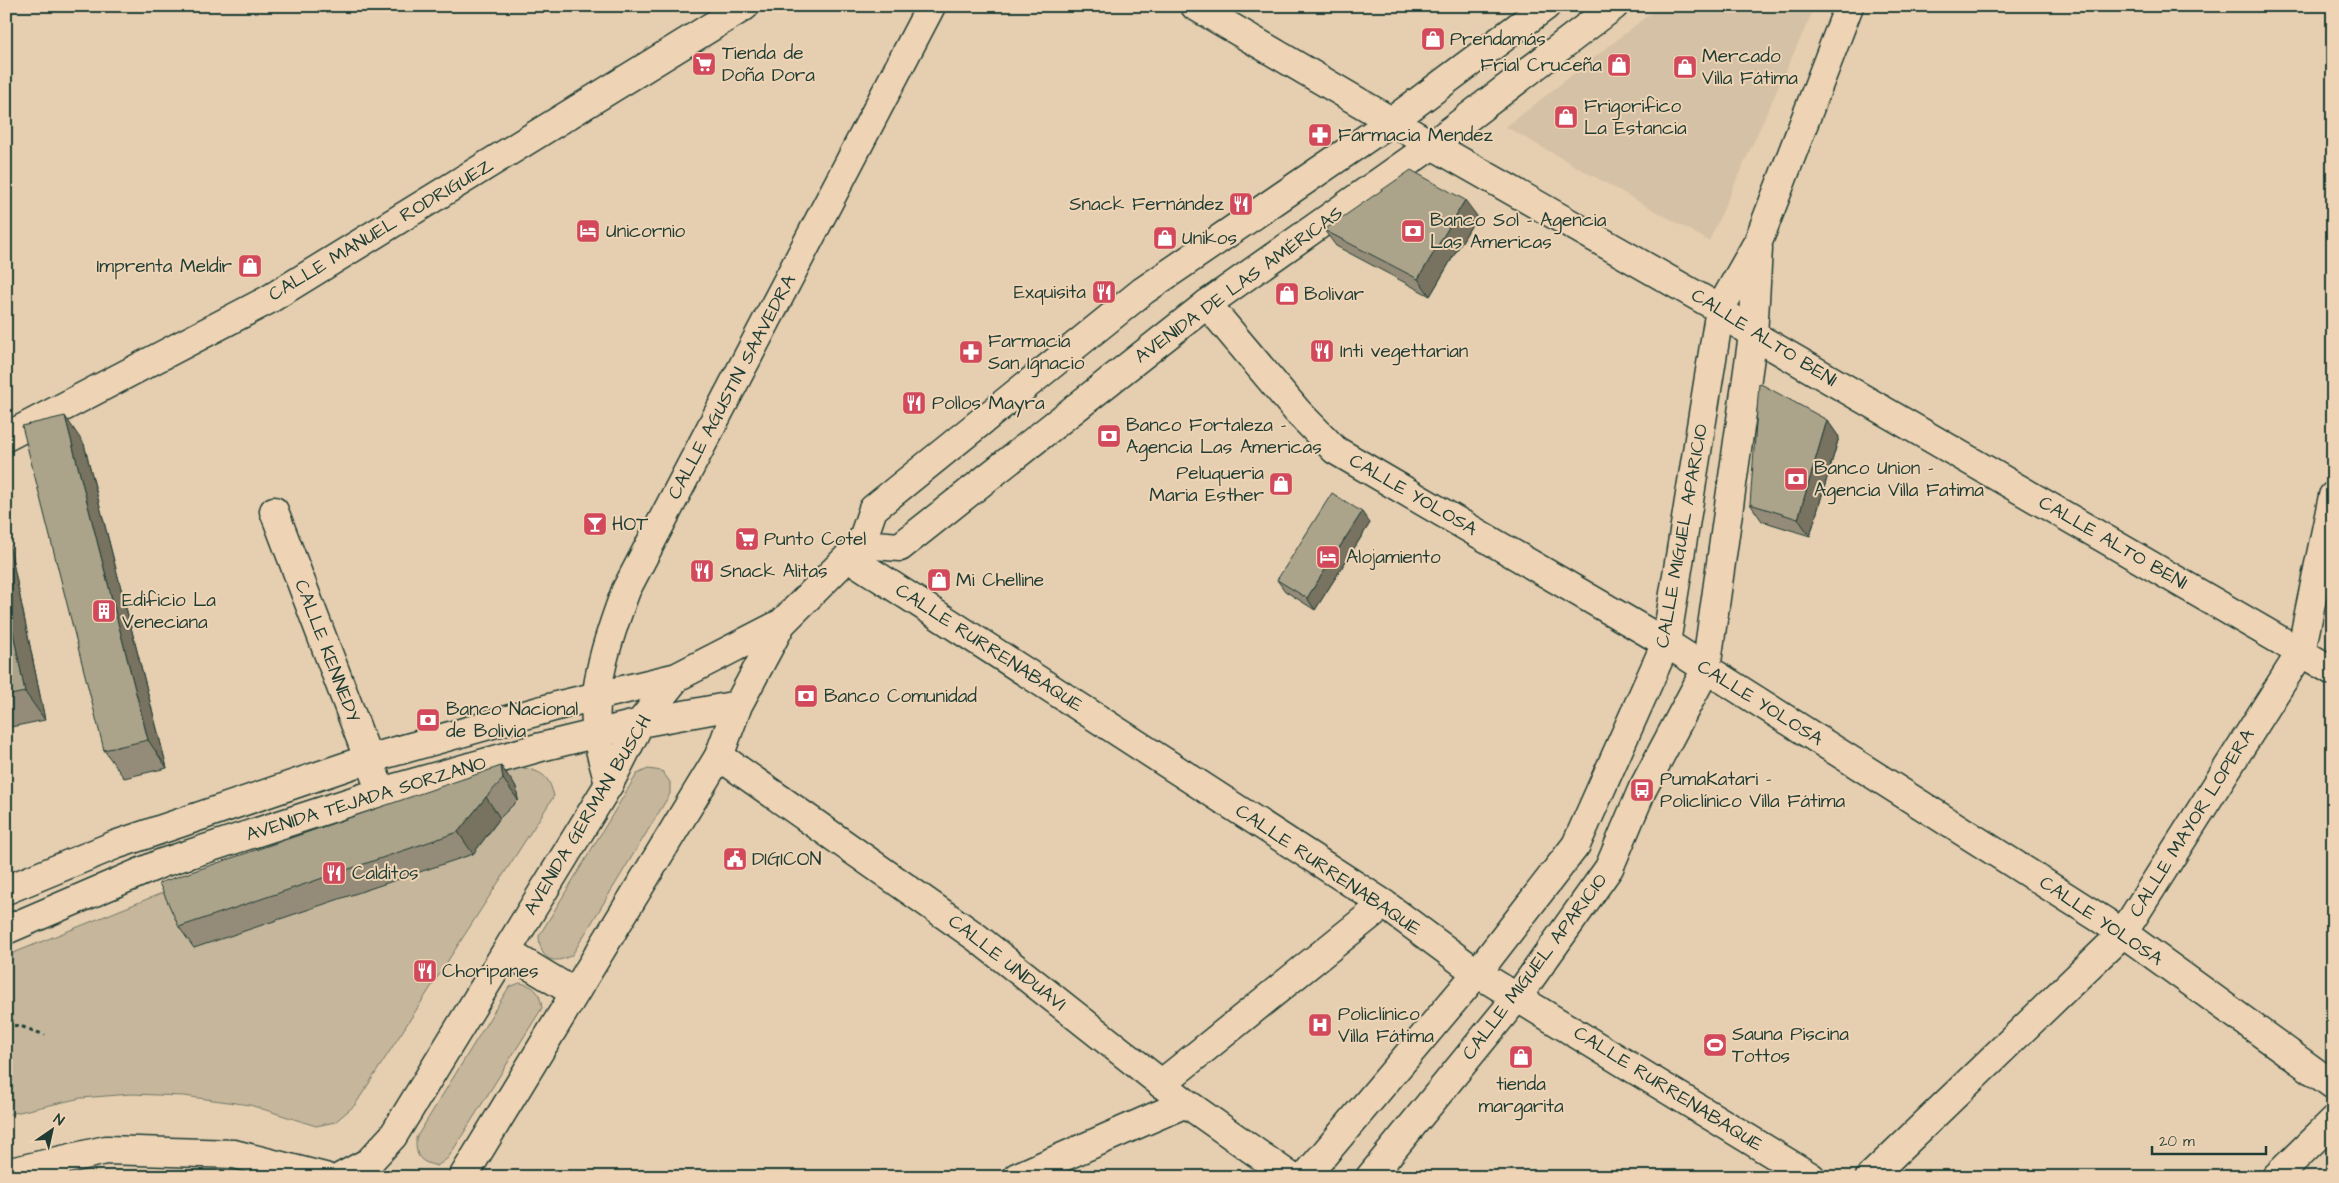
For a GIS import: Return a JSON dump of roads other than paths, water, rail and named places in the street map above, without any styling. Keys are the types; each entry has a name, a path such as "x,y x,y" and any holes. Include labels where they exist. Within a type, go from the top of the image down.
{"street":[{"name":"CALLE MANUEL RODRIGUEZ","path":"6,437 268,300 745,6"},
{"name":"CALLE AGUSTIN SAAVEDRA","path":"609,784 597,734 597,696 608,638 626,590 931,6"},
{"name":"CALLE ALTO BENI","path":"1195,6 1432,145 1720,309 1753,335 2333,671"},
{"path":"463,1177 719,756 738,705 782,623 855,550 872,509 1143,291 1392,121 1546,6"},
{"name":"AVENIDA DE LAS AMÉRICAS","path":"855,550 900,547 1207,304 1432,145 1614,6"},
{"name":"CALLE MIGUEL APARICIO","path":"1305,1177 1477,973 1576,845 1666,643 1720,309 1758,242 1849,6"},
{"name":"CALLE MIGUEL APARICIO","path":"1370,1177 1518,996 1609,868 1642,790 1706,669 1753,335 1758,242"},
{"name":"CALLE YOLOSA","path":"1207,304 1297,411 1335,450 1666,643 2122,932 2333,1085"},
{"name":"CALLE MAYOR LOPERA","path":"1870,1177 2122,932 2301,652 2333,496"},
{"name":"CALLE KENNEDY","path":"274,511 381,792"},
{"name":"CALLE RURRENABAQUE","path":"855,550 1384,904 1477,973 1518,996 1811,1177"},
{"name":"AVENIDA GERMAN BUSCH","path":"341,1177 369,1162 393,1136 609,784 640,723 678,677 782,623"},
{"name":"AVENIDA TEJADA SORZANO","path":"6,890 115,845 368,759 597,696 678,677"},
{"name":"AVENIDA TEJADA SORZANO","path":"6,930 162,863 381,792 540,747 640,723 738,705"},
{"name":"CALLE UNDUAVI","path":"719,756 976,937 1161,1084 1291,1177"},
{"path":"1161,1084 1384,904"},
{"path":"507,952 575,993"},
{"path":"1017,1177 1186,1103"},
{"path":"2276,1177 2333,1121"},
{"path":"6,1173 106,1150 234,1154 325,1177"}],"place":[{"name":"Prendamás","path":"1433,39"},
{"name":"Tienda de Doña Dora","path":"704,64"},
{"name":"Frial Cruceña","path":"1619,65"},
{"name":"Mercado Villa Fátima","path":"1685,67"},
{"name":"Frigorifico La Estancia","path":"1566,117"},
{"name":"Farmacia Mendez","path":"1320,135"},
{"name":"Snack Fernández","path":"1241,204"},
{"name":"Unicornio","path":"588,231"},
{"name":"Banco Sol - Agencia Las Americas","path":"1413,231"},
{"name":"Unikos","path":"1165,238"},
{"name":"Imprenta Meldir","path":"250,266"},
{"name":"Exquisita","path":"1104,292"},
{"name":"Bolivar","path":"1287,294"},
{"name":"Inti vegettarian","path":"1322,351"},
{"name":"Farmacia San Ignacio","path":"971,352"},
{"name":"Pollos Mayra","path":"914,403"},
{"name":"Banco Fortaleza - Agencia Las Americas","path":"1109,436"},
{"name":"Banco Union - Agencia Villa Fatima","path":"1796,479"},
{"name":"Peluqueria Maria Esther","path":"1281,484"},
{"name":"HOT","path":"595,524"},
{"name":"Punto Cotel","path":"747,539"},
{"name":"Alojamiento","path":"1328,557"},
{"name":"Snack Alitas","path":"702,571"},
{"name":"Mi Chelline","path":"939,580"},
{"name":"Edificio La Veneciana","path":"104,611"},
{"name":"Banco Comunidad","path":"806,696"},
{"name":"Banco Nacional de Bolivia","path":"428,720"},
{"name":"PumaKatari - Policlínico Villa Fátima","path":"1642,790"},
{"name":"DIGICON","path":"735,859"},
{"name":"Calditos","path":"334,873"},
{"name":"Choripanes","path":"425,971"},
{"name":"Policlínico Villa Fátima","path":"1320,1025"},
{"name":"Sauna Piscina Tottos","path":"1715,1045"},
{"name":"tienda margarita","path":"1521,1057"}]}
